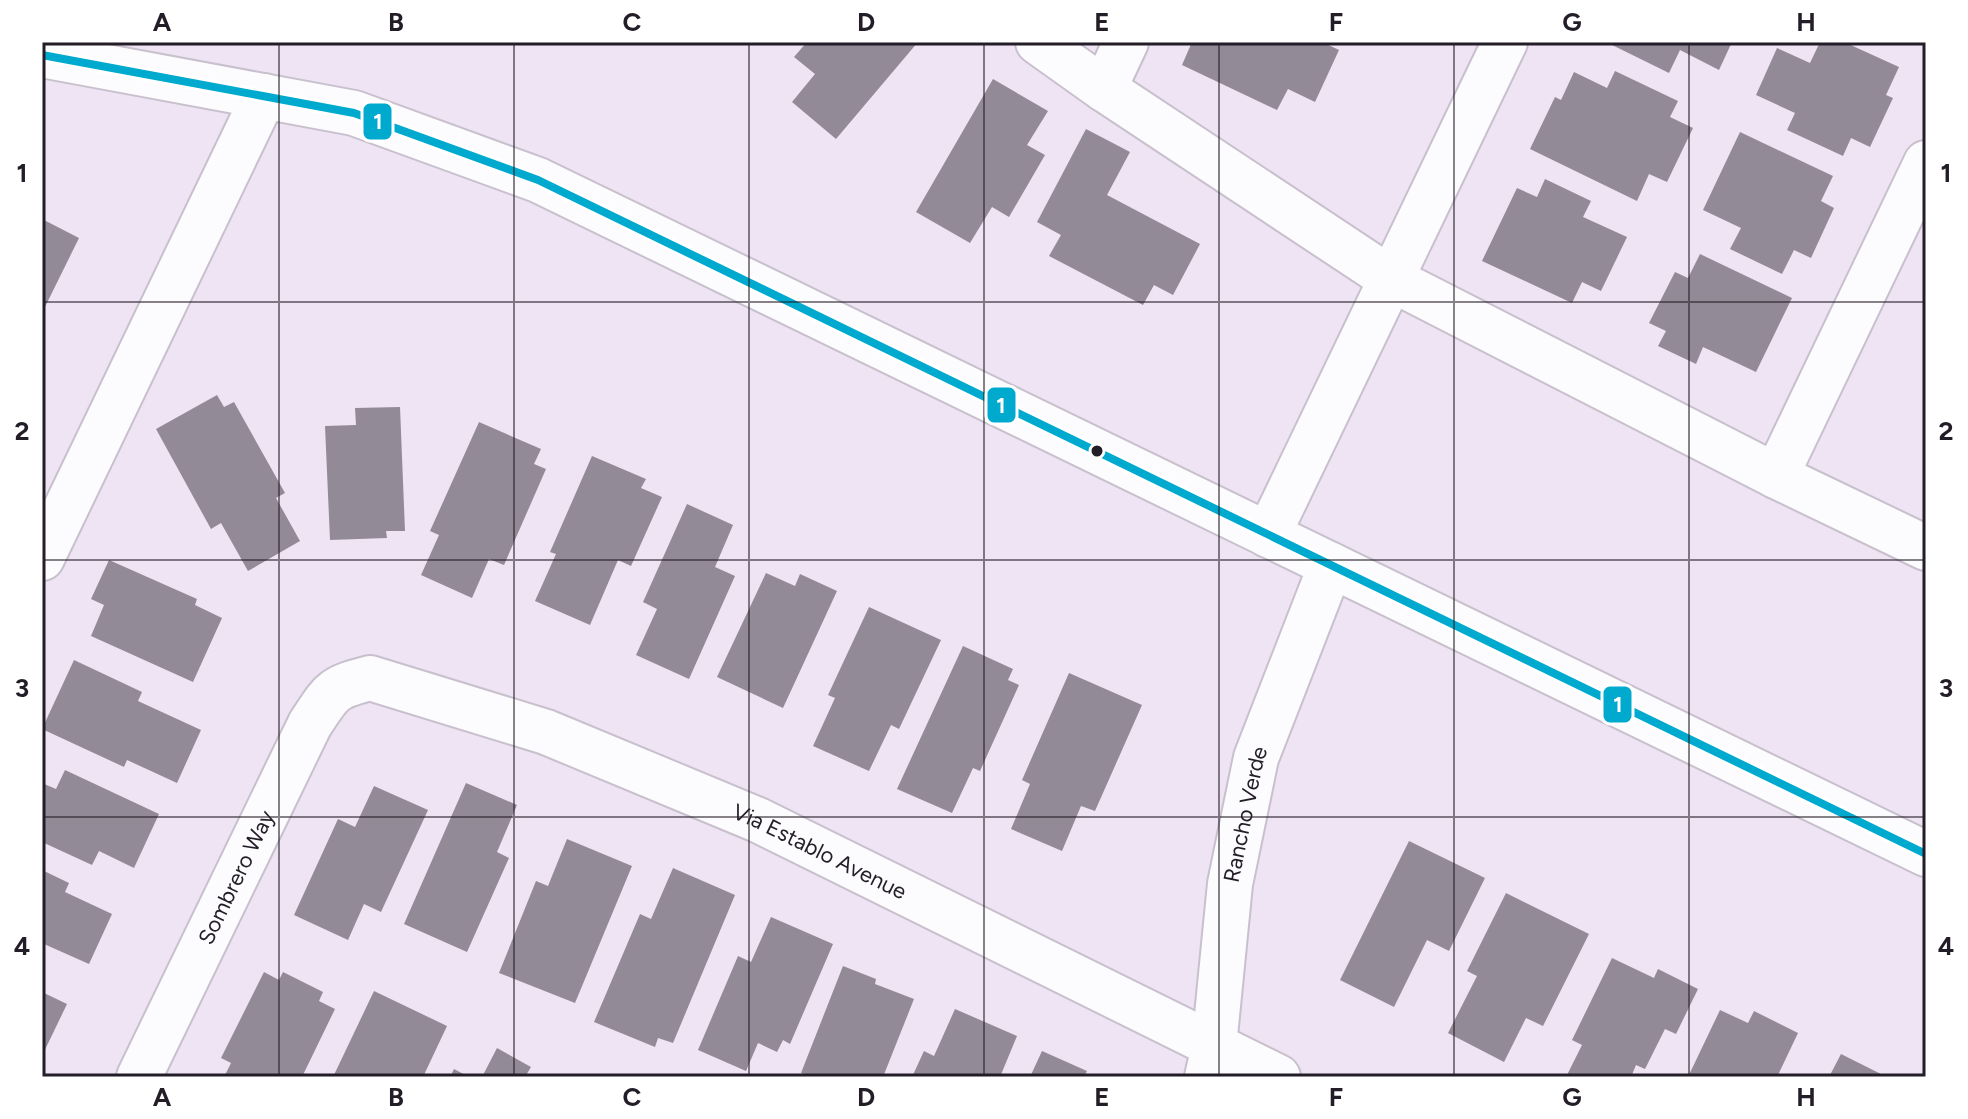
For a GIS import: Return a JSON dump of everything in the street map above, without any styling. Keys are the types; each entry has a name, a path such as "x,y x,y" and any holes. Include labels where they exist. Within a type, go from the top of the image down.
{"street":[{"path":"1038,42 1391,279 1776,476 1926,548"},
{"path":"1104,89 1126,42"},
{"path":"1268,535 1505,42"},
{"path":"42,55 354,113 538,180 1926,854"},
{"path":"42,558 264,96"},
{"path":"1776,476 1926,163"},
{"name":"Rancho Verde","path":"1210,1061 1230,884 1256,758 1331,565"},
{"name":"Via Establo Avenue","path":"342,685 370,678 546,732 730,808 787,834 1210,1061 1278,1077"},
{"name":"Sombrero Way","path":"139,1077 310,724 329,695 342,685"}],"building":[{"path":"807,42 918,42 836,139 792,102 815,74 794,57"},
{"path":"1192,42 1322,42 1339,50 1315,102 1288,89 1277,110 1182,65"},
{"path":"1606,42 1732,42 1719,70 1680,50 1669,73"},
{"path":"1820,42 1844,42 1899,67 1886,95 1893,98 1870,147 1851,138 1843,156 1787,130 1795,113 1756,95 1777,48 1810,63"},
{"path":"1615,71 1678,101 1670,117 1693,128 1667,182 1649,174 1637,201 1530,149 1555,97 1561,100 1574,72 1607,88"},
{"path":"993,79 1048,111 1027,145 1045,155 1009,217 992,207 970,243 916,212"},
{"path":"1086,129 1130,152 1107,195 1200,244 1173,295 1154,285 1143,305 1049,256 1061,235 1037,222"},
{"path":"1740,132 1833,176 1821,201 1834,208 1811,258 1794,250 1782,274 1730,249 1741,228 1703,210"},
{"path":"1545,179 1591,201 1583,217 1627,237 1601,291 1582,282 1572,303 1482,261 1517,188 1537,197"},
{"path":"42,219 79,238 42,313"},
{"path":"1700,254 1792,298 1756,372 1703,347 1696,364 1658,346 1666,331 1649,323 1675,272 1688,278"},
{"path":"217,395 224,407 234,402 285,493 276,498 300,541 248,571 221,523 211,529 156,429"},
{"path":"400,407 405,531 386,531 387,538 330,540 325,426 356,425 355,408"},
{"path":"479,422 541,449 534,464 546,469 504,565 489,559 472,598 421,575 439,535 430,531"},
{"path":"592,456 646,479 641,488 662,497 631,566 618,560 590,625 535,601 556,554 550,552"},
{"path":"687,504 733,525 715,567 735,576 689,679 636,655 657,609 643,602"},
{"path":"109,560 197,599 195,605 222,618 193,682 91,636 104,605 91,599"},
{"path":"766,573 795,586 800,574 837,591 783,708 717,677"},
{"path":"869,607 941,640 899,729 891,725 869,771 813,746 835,698 828,695"},
{"path":"963,646 1013,669 1008,680 1019,685 980,771 973,768 952,813 897,789"},
{"path":"74,660 142,692 138,701 201,730 177,783 127,760 124,767 42,729"},
{"path":"1069,673 1142,705 1095,811 1081,806 1062,851 1011,829 1030,784 1022,780"},
{"path":"65,770 159,814 134,868 99,851 92,865 42,842 42,783 56,789"},
{"path":"466,783 517,805 497,852 509,858 467,952 404,924"},
{"path":"374,786 428,810 381,912 364,904 348,940 294,915 338,819 355,827"},
{"path":"567,839 632,866 575,1003 499,973 536,881 548,886"},
{"path":"1409,841 1485,878 1449,951 1427,940 1394,1007 1340,980"},
{"path":"673,868 735,895 673,1043 658,1038 655,1047 594,1022 640,914 651,919"},
{"path":"42,870 69,883 65,892 112,914 89,964 44,944 42,949"},
{"path":"1506,893 1589,934 1543,1026 1526,1018 1504,1062 1448,1033 1477,976 1467,971"},
{"path":"771,917 833,944 790,1044 783,1040 777,1052 758,1043 746,1071 698,1050 738,956 751,962"},
{"path":"1612,958 1654,978 1658,969 1698,989 1676,1034 1665,1029 1645,1069 1636,1065 1631,1077 1566,1077 1582,1045 1572,1040"},
{"path":"843,966 876,979 875,984 914,999 883,1077 811,1077 801,1073"},
{"path":"264,972 279,980 283,972 323,992 319,1001 335,1009 302,1077 224,1077 231,1063 221,1058"},
{"path":"374,991 447,1026 423,1077 333,1077"},
{"path":"42,992 67,1004 42,1056"},
{"path":"955,1009 1017,1036 1000,1077 912,1077 924,1051 934,1056"},
{"path":"1720,1010 1748,1023 1754,1011 1798,1033 1777,1077 1688,1077"},
{"path":"497,1048 531,1067 525,1077 482,1077"},
{"path":"1042,1051 1087,1071 1084,1077 1030,1077"},
{"path":"1841,1054 1887,1077 1829,1077"},
{"path":"454,1069 469,1077 450,1077"}],"transit line":[{"name":"1","path":"42,55 354,113 538,180 1926,854"}]}
